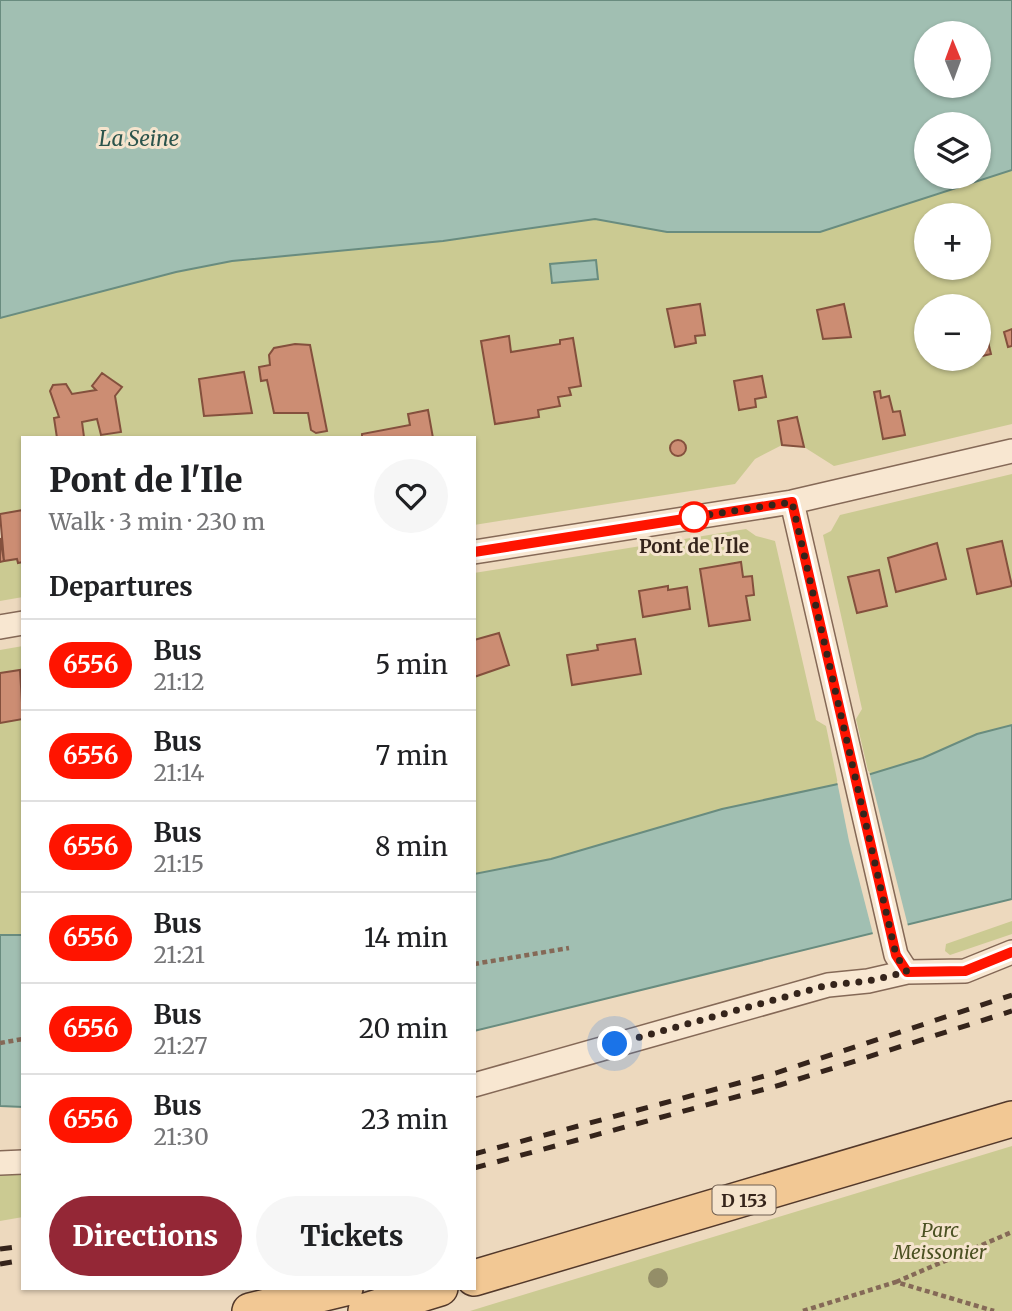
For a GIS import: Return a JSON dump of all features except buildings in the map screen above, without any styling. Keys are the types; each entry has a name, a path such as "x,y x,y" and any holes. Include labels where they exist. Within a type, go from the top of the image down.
{"main road":[{"name":"D 153","path":"476,1254 1012,1104"},
{"name":"D 153","path":"476,1277 1012,1119"},
{"path":"250,1311 337,1290"},
{"path":"366,1311 434,1290"}],"street":[{"path":"476,552 792,502 1012,451"},
{"path":"792,502 901,964"},
{"path":"0,627 21,623"},
{"path":"476,1084 828,985 868,981 901,964 965,971 1012,952"},
{"path":"0,1163 21,1161"}],"path":[{"path":"476,964 569,948"},
{"path":"0,1043 21,1039"},
{"path":"803,1311 896,1282 1012,1232"},
{"path":"896,1282 995,1311"}],"green space":[{"path":"1012,170 1012,424 834,466 804,447 797,417 778,422 782,445 755,459 735,484 476,525 476,436 21,436 21,510 0,514 0,318 176,272 232,261 443,241 595,219 667,232 820,232 953,189 991,189 991,177","holes":["700,304 705,335 695,336 696,343 675,347 668,310","762,376 766,397 755,399 756,407 739,410 734,381","880,392 881,398 889,396 893,412 900,411 904,435 883,439 874,393"]},
{"path":"1012,474 1012,725 977,734 923,758 869,775 856,719 862,709 823,535 831,531 840,515","holes":["879,570 887,605 857,613 848,577"]},
{"path":"746,529 756,536 775,541 816,720 826,726 838,784 722,809 551,859 476,874 476,573","holes":["667,586 668,590 687,588 690,609 644,617 640,591"]},
{"path":"17,559 18,563 21,562 21,597 0,601 0,562"},
{"path":"21,646 21,935 0,935 0,650"},
{"path":"1012,921 1012,934 950,955 945,951 946,944"},
{"name":"Parc Meissonier","path":"1012,1146 1012,1311 470,1311"},
{"path":"0,1168 21,1168 21,1217 0,1221"}],"water":[{"name":"La Seine","path":"0,0 1012,0 1012,170 991,177 991,112 914,112 914,189 953,189 820,232 667,232 595,219 443,241 232,261 176,272 0,318"},
{"path":"596,260 598,279 552,283 550,264"},
{"path":"1012,725 1012,899 476,1031 476,874 551,859 722,809 838,784 923,758 977,734"},
{"path":"0,935 21,935 21,1107 0,1106"}],"pier":[{"path":"869,771 909,930 874,938 837,781"}],"railway":[{"path":"476,1153 776,1073 1012,995"},
{"path":"476,1167 780,1085 1012,1011"},
{"path":"0,1249 21,1246"},
{"path":"0,1264 21,1260"}],"bus line":[{"name":"6556","path":"476,552 792,502 896,955 907,972 965,971 1012,952"}],"place":[{"name":"Pont de l'Ile","path":"694,517"}],"route":[{"path":"615,1044 828,985 868,981 907,972 896,955 792,502 681,519 694,517"}]}
